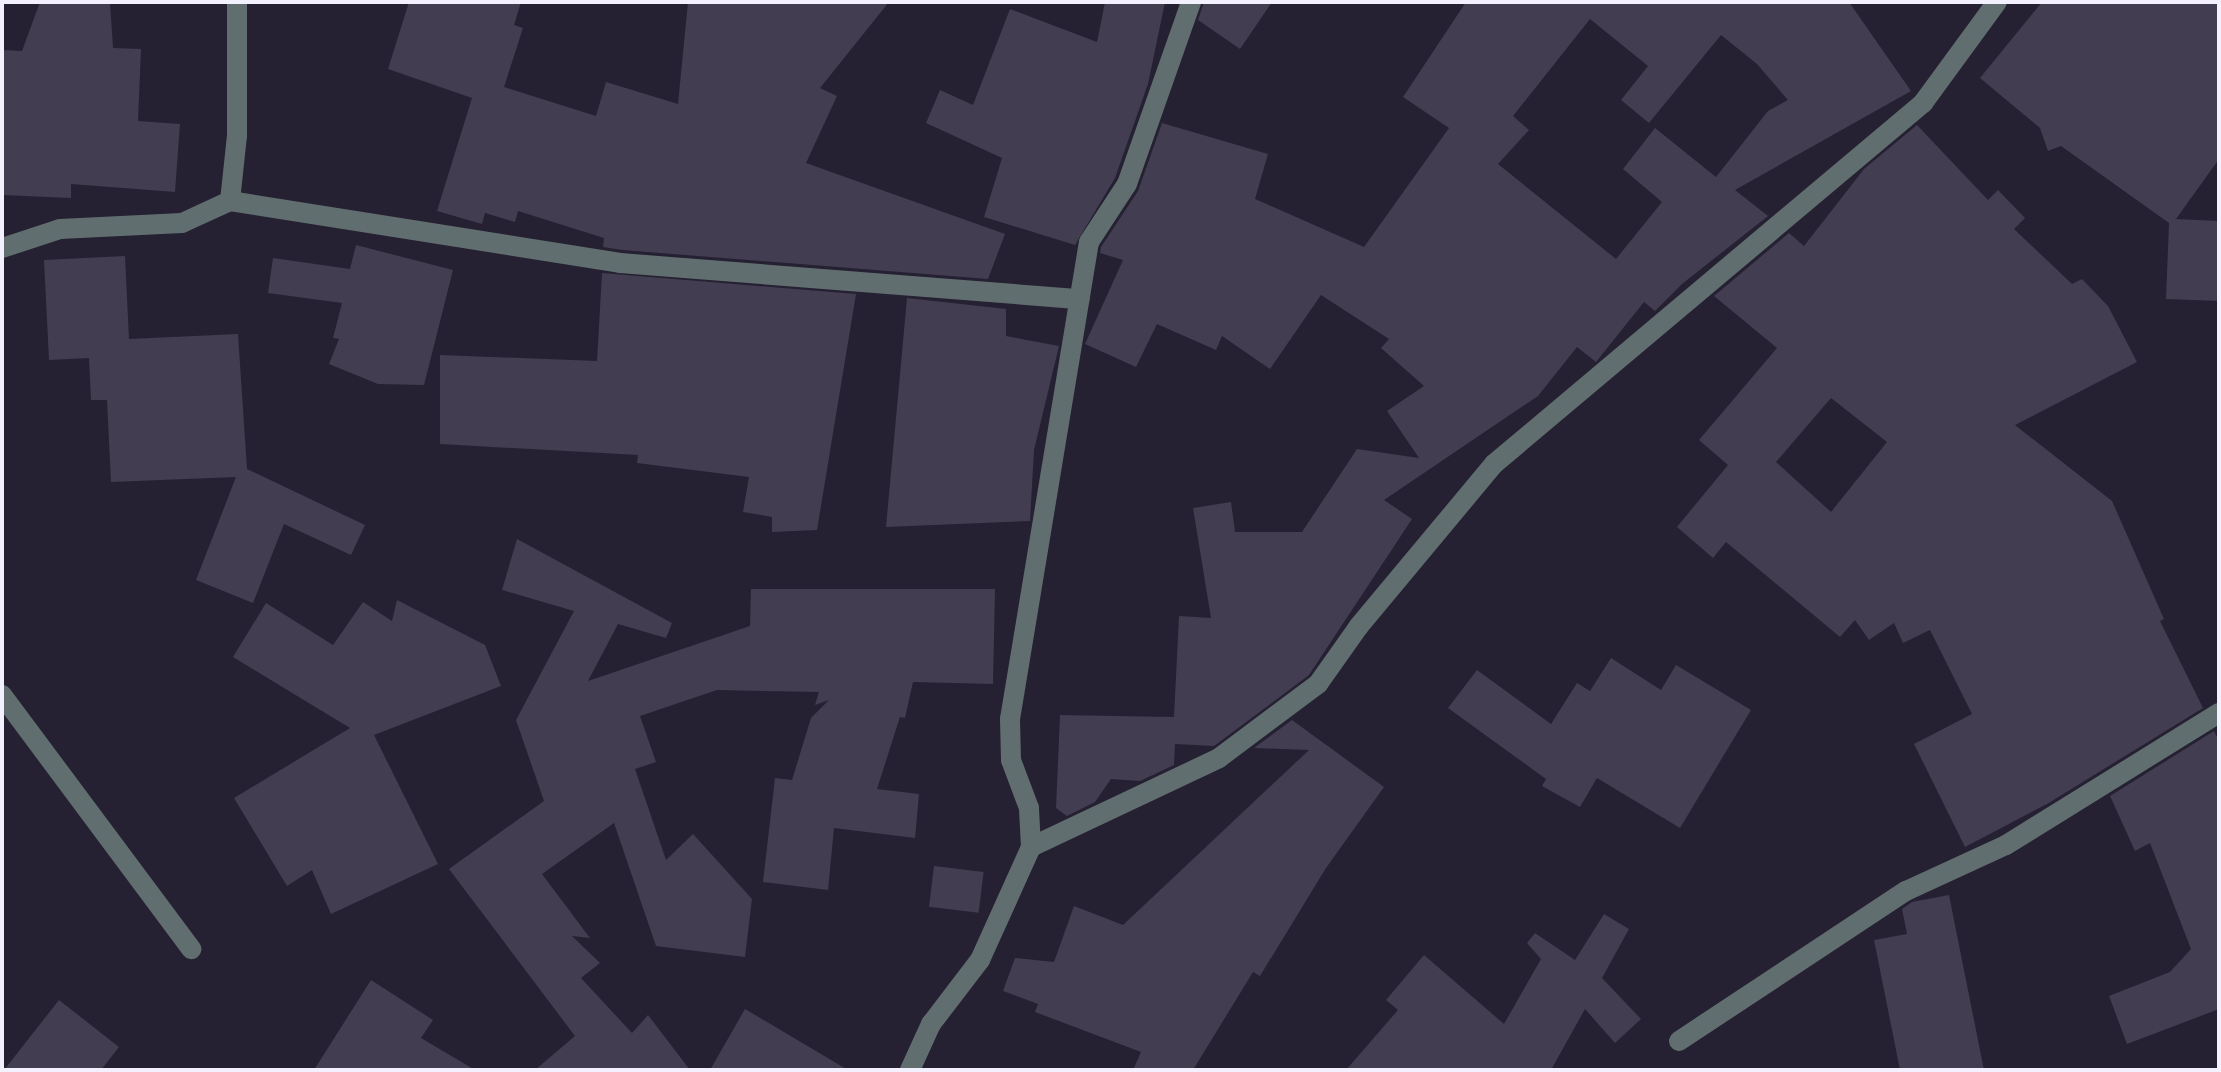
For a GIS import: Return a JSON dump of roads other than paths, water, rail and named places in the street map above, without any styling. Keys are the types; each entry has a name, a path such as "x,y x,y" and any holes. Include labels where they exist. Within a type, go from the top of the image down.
{"street":[{"path":"230,201 237,136 237,2"},
{"path":"910,1070 931,1024 980,960 1031,847 1029,808 1011,760 1010,719 1089,242 1127,184 1191,2"},
{"path":"1031,847 1219,758 1318,684 1359,626 1494,464 1923,103 1997,2"},
{"path":"2,248 60,229 182,223 230,201 620,263 1080,299"},
{"path":"2,695 191,949"},
{"path":"1679,1041 1906,891 2006,845 2219,713"}]}
